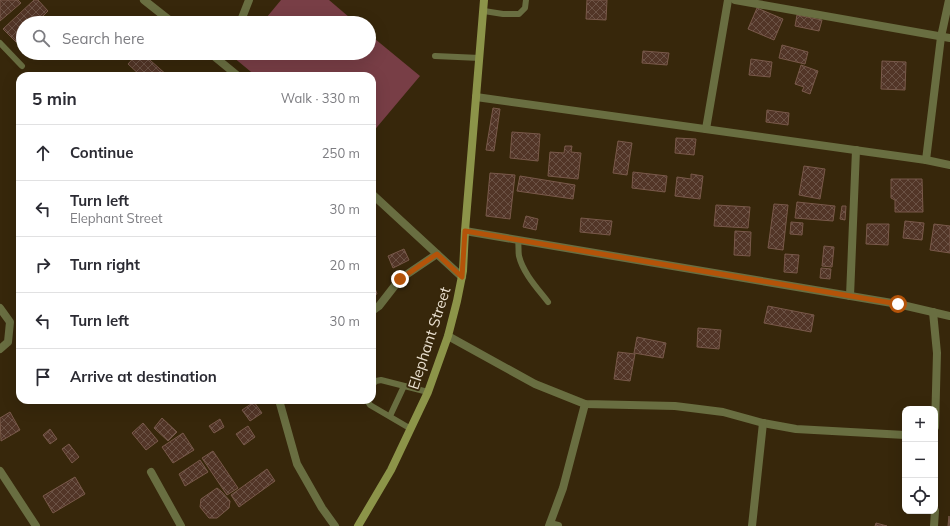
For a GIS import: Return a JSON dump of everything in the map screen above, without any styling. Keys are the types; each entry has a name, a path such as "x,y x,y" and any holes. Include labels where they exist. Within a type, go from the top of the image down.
{"main road":[{"name":"Elephant Street","path":"358,526 391,470 428,392 448,336 457,301 462,277 484,0"}],"street":[{"path":"144,0 163,16"},
{"path":"706,129 728,0"},
{"path":"735,0 950,38"},
{"path":"926,160 941,37 949,0"},
{"path":"242,16 247,1"},
{"path":"220,61 233,72"},
{"path":"476,97 926,160 950,165"},
{"path":"850,296 856,150"},
{"path":"376,198 462,277"},
{"path":"465,231 898,304 950,316"},
{"path":"376,308 400,279 437,254"},
{"path":"0,308 10,322 8,342 0,349"},
{"path":"932,312 937,353 936,406"},
{"path":"448,336 535,384 585,404 675,406 723,412 763,423 796,429 902,435"},
{"path":"280,404 297,464 334,526"},
{"path":"558,526 549,525 563,488 585,404"},
{"path":"752,526 763,423"},
{"path":"0,472 36,526"},
{"path":"151,472 181,526"},
{"path":"934,526 935,514"}],"lane":[{"path":"484,11 503,14 519,14 525,8 526,0"},
{"path":"0,43 16,60"},
{"path":"435,56 480,58"},
{"path":"16,60 22,66"},
{"path":"518,240 519,256 523,265 534,284 548,302"},
{"path":"376,381 381,380 428,392"},
{"path":"390,416 404,386"},
{"path":"369,404 411,428"}],"shaded area":[{"path":"281,0 329,0 348,16 268,16"},
{"path":"376,40 420,76 376,128 376,72 251,72 237,60 376,60"}],"building":[{"path":"0,0 18,0 21,3 0,21"},
{"path":"34,0 38,0 48,11 43,16 17,16"},
{"path":"587,0 607,0 606,20 586,19"},
{"path":"757,8 783,19 774,40 748,29"},
{"path":"797,15 822,20 819,31 795,26"},
{"path":"16,17 16,42 3,29"},
{"path":"782,45 808,52 805,64 779,58"},
{"path":"643,51 669,53 667,65 642,63"},
{"path":"751,59 772,62 770,77 749,75"},
{"path":"132,60 150,60 163,72 137,72 128,64"},
{"path":"882,61 906,62 905,90 881,89"},
{"path":"801,65 818,71 810,94 802,91 804,87 795,84"},
{"path":"493,108 500,109 494,151 486,150"},
{"path":"767,110 789,113 788,125 766,122"},
{"path":"512,132 540,134 538,161 510,158"},
{"path":"676,138 696,139 694,155 675,153"},
{"path":"618,141 632,143 627,175 613,173"},
{"path":"565,146 572,146 571,152 581,153 578,179 548,176 550,152 564,153"},
{"path":"804,166 825,169 820,199 799,195"},
{"path":"633,172 667,176 665,192 632,188"},
{"path":"490,173 515,175 510,219 486,216"},
{"path":"691,174 703,176 700,199 675,196 677,177 691,179"},
{"path":"520,176 575,185 573,199 517,191"},
{"path":"891,179 922,179 923,212 895,212 895,200 891,198"},
{"path":"797,202 835,206 833,221 795,218"},
{"path":"774,204 788,205 783,250 768,248"},
{"path":"716,205 750,207 748,228 714,226"},
{"path":"842,206 846,206 845,220 840,219"},
{"path":"526,216 538,219 536,230 523,227"},
{"path":"581,218 612,221 610,235 580,232"},
{"path":"905,221 924,223 922,240 903,238"},
{"path":"791,222 803,223 802,235 790,234"},
{"path":"867,224 889,224 888,245 866,244"},
{"path":"934,224 950,226 950,253 930,250"},
{"path":"735,231 751,232 750,256 734,255"},
{"path":"824,246 834,247 832,267 822,266"},
{"path":"404,249 409,260 393,268 388,256"},
{"path":"785,254 799,255 797,273 784,272"},
{"path":"821,268 831,269 830,279 820,278"},
{"path":"768,306 814,315 811,332 764,323"},
{"path":"698,328 721,330 719,349 697,347"},
{"path":"637,337 666,343 663,358 634,353"},
{"path":"618,352 635,354 630,381 614,379"},
{"path":"251,404 255,404 262,413 250,421 242,410"},
{"path":"10,412 20,430 1,441 0,418"},
{"path":"162,418 177,432 168,441 154,428"},
{"path":"220,419 224,427 214,433 209,426"},
{"path":"143,423 158,441 146,450 132,433"},
{"path":"248,426 255,437 244,445 236,434"},
{"path":"50,429 57,439 50,444 43,435"},
{"path":"183,433 194,450 173,463 162,447"},
{"path":"69,444 79,457 72,463 62,449"},
{"path":"213,451 238,488 227,495 202,458"},
{"path":"200,460 208,472 185,486 179,474"},
{"path":"267,469 275,481 239,507 231,495"},
{"path":"75,477 85,494 53,513 43,496"},
{"path":"217,488 230,501 229,508 217,518 209,518 200,507 201,499"},
{"path":"876,523 887,526 875,526"}],"route":[{"path":"400,279 437,254 452,266 462,277 465,231 898,304"}]}
